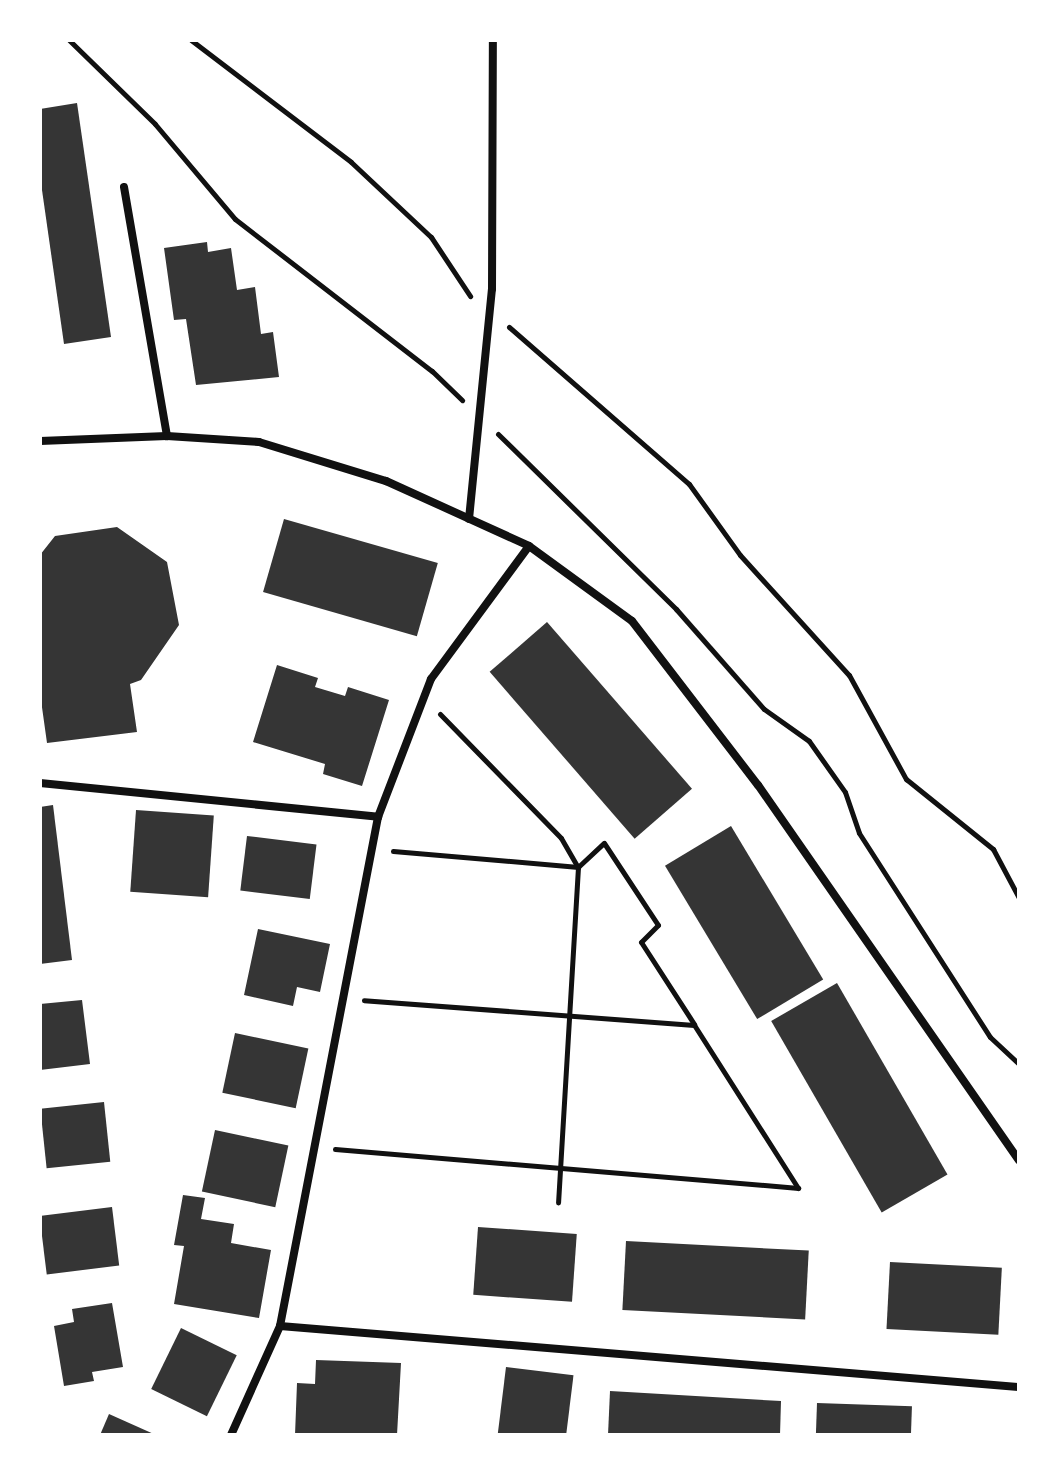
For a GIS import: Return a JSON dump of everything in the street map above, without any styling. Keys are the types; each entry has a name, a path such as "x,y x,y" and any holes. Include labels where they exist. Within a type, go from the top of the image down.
{"street":[{"path":"469,519 490,312 493,40"},
{"path":"124,187 167,436"},
{"path":"40,441 167,436 259,442 386,481 529,546 632,621 758,785 1019,1160"},
{"path":"231,1435 280,1326 378,817 431,679 529,546"},
{"path":"40,783 378,817"},
{"path":"280,1326 1019,1387"}],"path":[{"path":"69,40 155,124 235,219 432,371 676,609 764,709 809,741 845,792 859,833 990,1037 1019,1064"},
{"path":"191,40 351,162 431,237 462,288 689,484 740,555 849,675 906,779 993,849 1019,898"},
{"path":"424,698 561,838 578,867 558,1202"},
{"path":"314,1148 798,1188 641,942 658,925 604,843 578,867 372,850"},
{"path":"343,998 694,1025"}],"building":[{"path":"77,103 111,337 64,344 40,176 40,109"},
{"path":"207,242 208,252 231,248 237,290 255,287 261,334 273,332 279,377 196,385 186,319 174,320 164,248"},
{"path":"284,519 438,563 417,636 263,592"},
{"path":"117,527 167,562 179,625 141,680 130,684 137,732 47,743 40,693 40,555 55,536"},
{"path":"547,622 692,789 635,839 490,672"},
{"path":"277,665 318,678 315,687 345,696 348,687 389,700 362,786 323,774 325,764 253,742"},
{"path":"53,805 72,960 40,964 40,807"},
{"path":"136,810 214,815 208,897 130,892"},
{"path":"731,826 823,979 757,1019 665,866"},
{"path":"247,836 316,845 310,899 240,891"},
{"path":"258,929 330,944 320,992 297,987 293,1006 244,995"},
{"path":"837,983 948,1174 882,1212 771,1021"},
{"path":"82,1000 90,1064 40,1070 40,1004"},
{"path":"235,1033 308,1049 296,1108 222,1093"},
{"path":"104,1102 110,1162 47,1168 40,1109"},
{"path":"215,1130 288,1146 275,1207 202,1192"},
{"path":"183,1195 205,1198 201,1219 234,1224 231,1243 271,1250 259,1318 174,1304 184,1246 174,1245"},
{"path":"112,1207 119,1266 47,1274 40,1216"},
{"path":"478,1227 577,1234 572,1302 473,1295"},
{"path":"626,1241 809,1251 805,1319 622,1310"},
{"path":"890,1262 1002,1268 998,1335 886,1329"},
{"path":"112,1303 123,1367 92,1372 94,1381 64,1386 54,1326 74,1322 72,1309"},
{"path":"181,1328 237,1355 207,1416 151,1389"},
{"path":"316,1360 401,1363 397,1435 295,1435 297,1383 315,1384"},
{"path":"506,1367 573,1375 566,1435 498,1434"},
{"path":"610,1391 781,1401 780,1435 608,1435"},
{"path":"817,1403 912,1406 911,1435 816,1435"},
{"path":"109,1414 156,1435 100,1435"}]}
